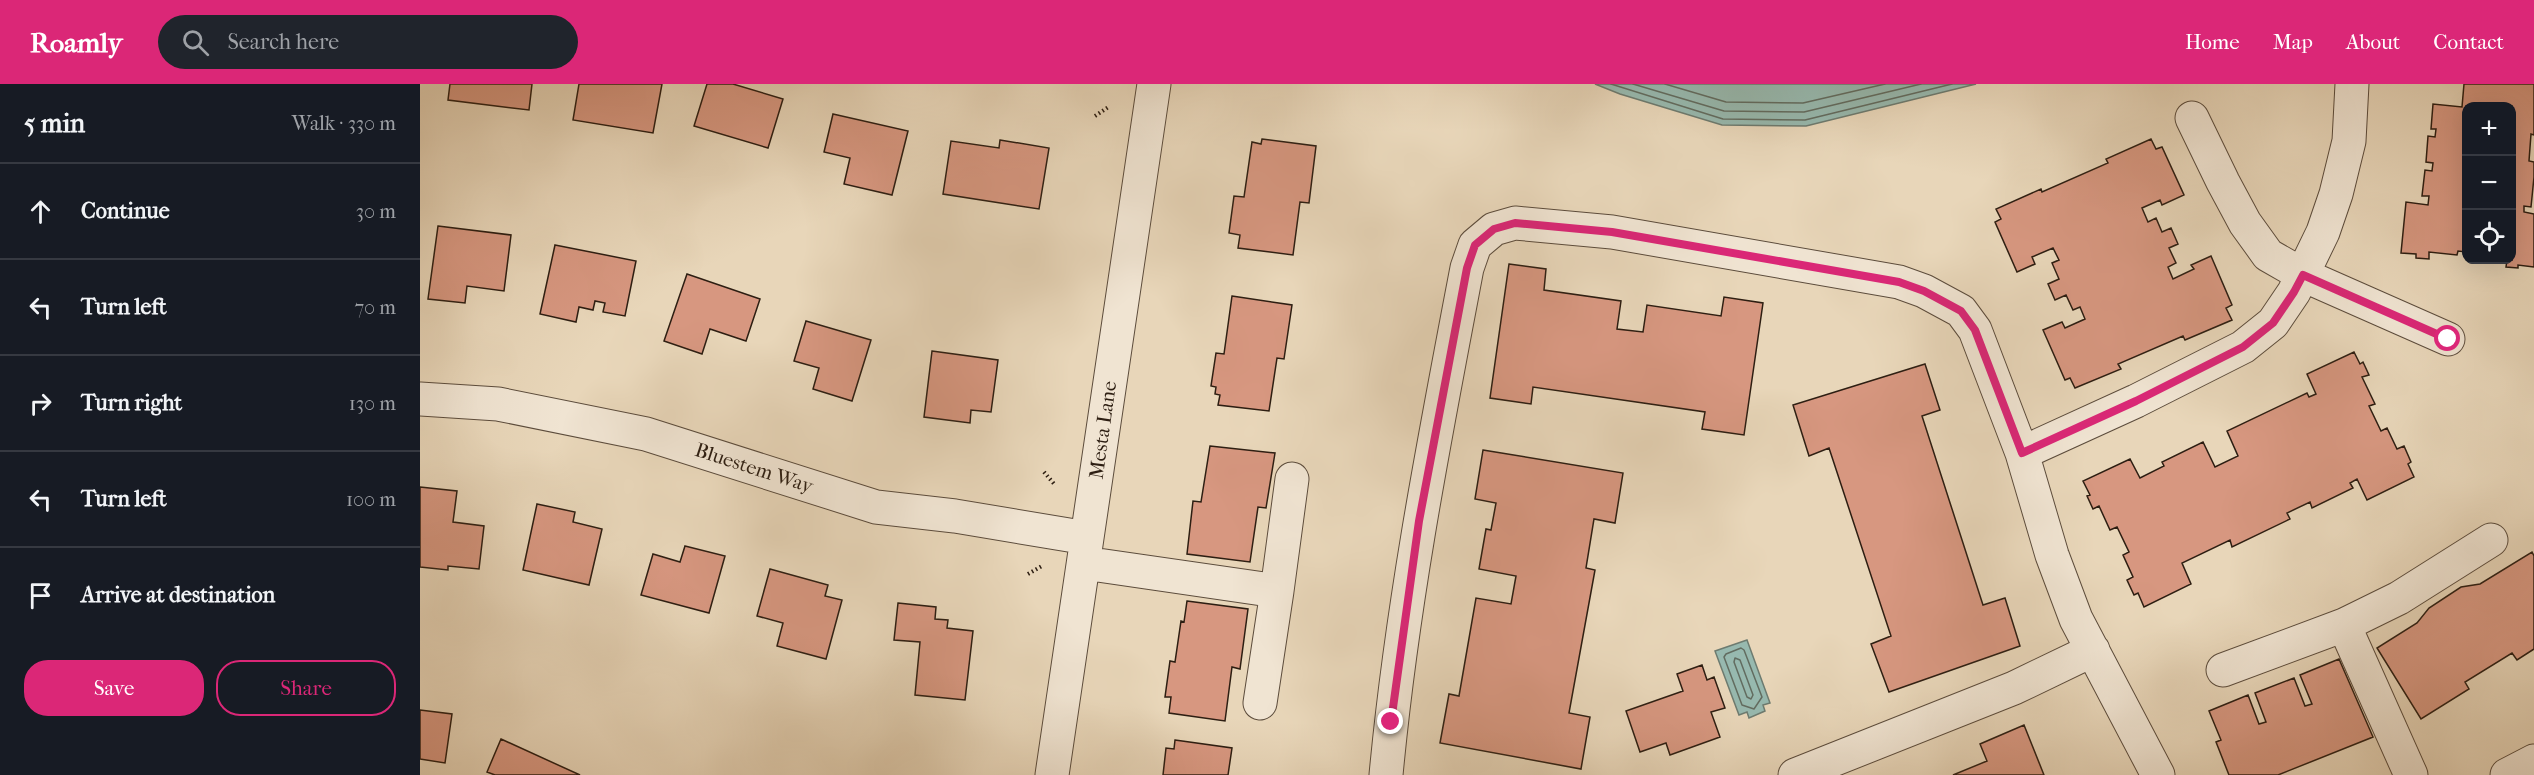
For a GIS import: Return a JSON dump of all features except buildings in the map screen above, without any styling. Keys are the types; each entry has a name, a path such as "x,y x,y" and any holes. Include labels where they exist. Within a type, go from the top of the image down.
{"street":[{"name":"Mesta Lane","path":"1052,775 1154,84"},
{"path":"2022,453 2136,401 2243,347 2273,323 2303,275 2323,232 2336,194 2349,141 2352,84"},
{"path":"2192,118 2245,223 2268,255 2303,275 2448,339"},
{"path":"1386,775 1391,722 1419,521 1467,268 1475,245 1494,229 1515,223 1612,232 1899,282 1924,291 1961,311 1975,330 2022,453 2052,555 2076,619 2158,775"},
{"name":"Bluestem Way","path":"420,399 498,404 646,435 876,507 955,516 1086,550 1277,591"},
{"path":"1260,703 1292,479"},
{"path":"2223,670 2344,626 2399,598 2491,540"},
{"path":"2344,626 2411,775"},
{"path":"1795,775 2014,688 2093,650"},
{"path":"2507,775 2534,761"}],"path":[{"path":"1095,116 1110,106"},
{"path":"1044,472 1055,485"},
{"path":"1028,574 1042,566"}],"water":[{"path":"1595,84 1976,84 1806,126 1722,125 1620,94"},
{"path":"1747,640 1770,703 1763,705 1765,711 1749,718 1747,712 1739,715 1715,651"}],"route":[{"path":"1391,722 1419,521 1467,268 1475,245 1494,229 1515,223 1612,232 1899,282 1924,291 1961,311 1975,330 2022,453 2136,401 2243,347 2273,323 2303,275 2448,339"}]}
